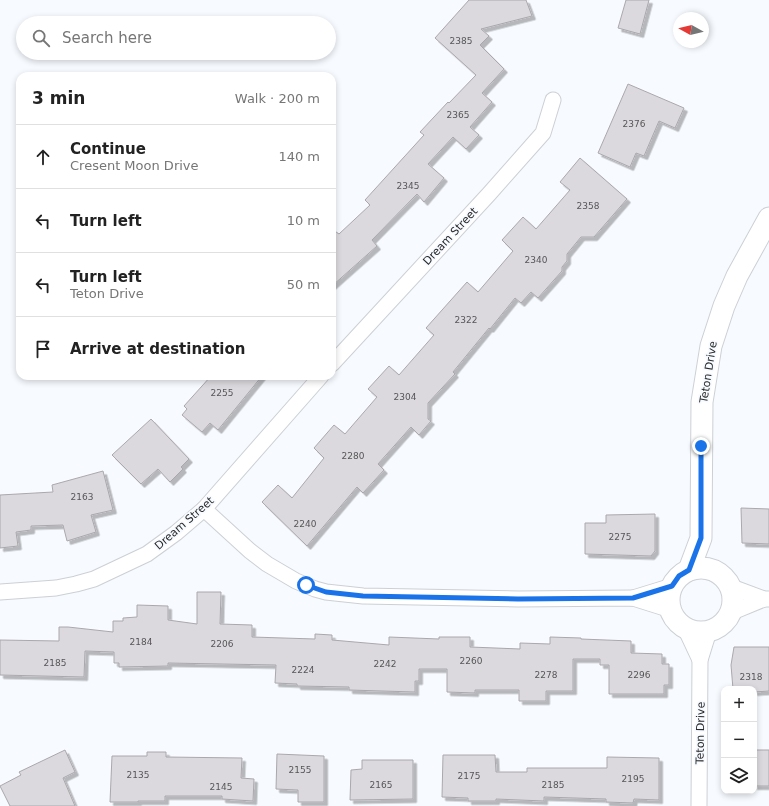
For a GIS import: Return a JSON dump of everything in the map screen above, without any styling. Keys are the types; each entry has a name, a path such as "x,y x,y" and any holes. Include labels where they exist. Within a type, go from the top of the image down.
{"street":[{"name":"Dream Street","path":"336,360 543,133 553,100"},
{"name":"Teton Drive","path":"689,570 701,538 702,410 708,357 713,337 728,296 737,276 769,218"},
{"name":"Dream Street","path":"0,592 56,588 94,579 147,554 176,533 204,509 317,380"},
{"path":"204,509 250,551 267,564 285,576 315,589 326,592 363,596 518,599 633,598 672,586"},
{"name":"Teton Drive","path":"701,538 713,570"},
{"path":"701,568 713,570 723,576 730,586 732,606 730,613 719,626 709,631 697,631 685,628 676,620 671,610 669,598 672,586 679,576 689,570 701,568"},
{"path":"730,586 766,599"},
{"path":"633,598 671,610"},
{"path":"730,613 766,599"},
{"name":"Teton Drive","path":"685,628 700,660"},
{"name":"Teton Drive","path":"699,806 700,660 709,631"}],"building":[{"path":"469,0 526,0 532,16 481,29 489,36 480,45 504,69 482,93 492,102 470,127 479,135 466,149 453,137 428,164 444,178 424,202 417,194 372,240 377,246 336,282 336,232 339,234 370,205 365,200 424,135 420,132 476,75 435,38"},
{"path":"626,0 649,0 640,34 618,28"},
{"path":"628,84 684,108 675,128 659,121 644,156 636,153 630,167 598,153"},
{"path":"580,158 627,199 594,237 581,237 567,254 567,261 562,267 562,271 538,298 531,292 521,303 515,298 453,372 455,374 428,403 428,419 431,421 419,435 411,427 378,464 384,470 363,493 357,487 307,546 262,502 278,485 292,498 324,458 314,448 334,425 345,434 377,397 368,389 389,366 399,375 434,335 426,328 467,282 478,292 513,251 502,240 523,217 536,229 570,190 560,182"},
{"path":"207,380 259,380 218,430 210,423 202,432 182,415 187,409 184,406"},
{"path":"151,419 189,459 181,467 183,469 170,482 158,469 141,484 112,455"},
{"path":"103,471 113,510 91,515 96,532 67,541 63,525 31,526 31,530 16,532 18,546 0,548 0,495 53,492 52,485"},
{"path":"741,508 769,509 769,544 742,543"},
{"path":"655,514 655,551 651,556 585,554 585,523 606,523 606,515"},
{"path":"197,592 221,592 220,624 252,625 252,637 315,639 315,634 332,635 332,640 389,645 389,637 439,639 439,637 470,637 470,647 520,649 520,643 550,644 550,637 631,641 631,653 662,654 662,664 669,664 669,685 664,685 664,694 609,694 609,665 600,665 600,659 573,659 573,691 546,691 546,701 519,701 519,690 475,690 475,693 447,692 447,669 419,669 419,681 415,681 415,692 349,690 349,687 297,686 297,684 275,683 276,665 168,663 168,666 119,667 119,663 114,663 114,652 85,651 84,677 0,675 0,640 59,641 59,627 113,632 113,621 123,621 123,618 137,617 137,605 168,606 168,620 197,624"},
{"path":"734,647 769,647 769,691 757,692 757,686 733,686 731,665"},
{"path":"65,750 75,772 63,778 75,806 10,806 0,786 21,775 19,772"},
{"path":"757,750 769,750 769,786 757,786"},
{"path":"147,752 166,752 166,757 242,758 241,778 254,779 253,801 222,799 222,796 165,796 165,801 110,802 112,756 147,756"},
{"path":"277,754 324,756 324,802 298,802 298,790 276,789"},
{"path":"443,755 495,755 496,772 527,772 527,768 607,768 607,757 659,758 659,800 634,799 633,803 606,802 606,799 544,797 544,801 496,799 496,801 468,801 468,798 442,797"},
{"path":"362,760 413,760 413,799 350,800 351,770 362,769"}],"route":[{"path":"306,585 326,592 363,596 518,599 633,598 672,586 679,576 689,570 701,538 701,446"}]}
